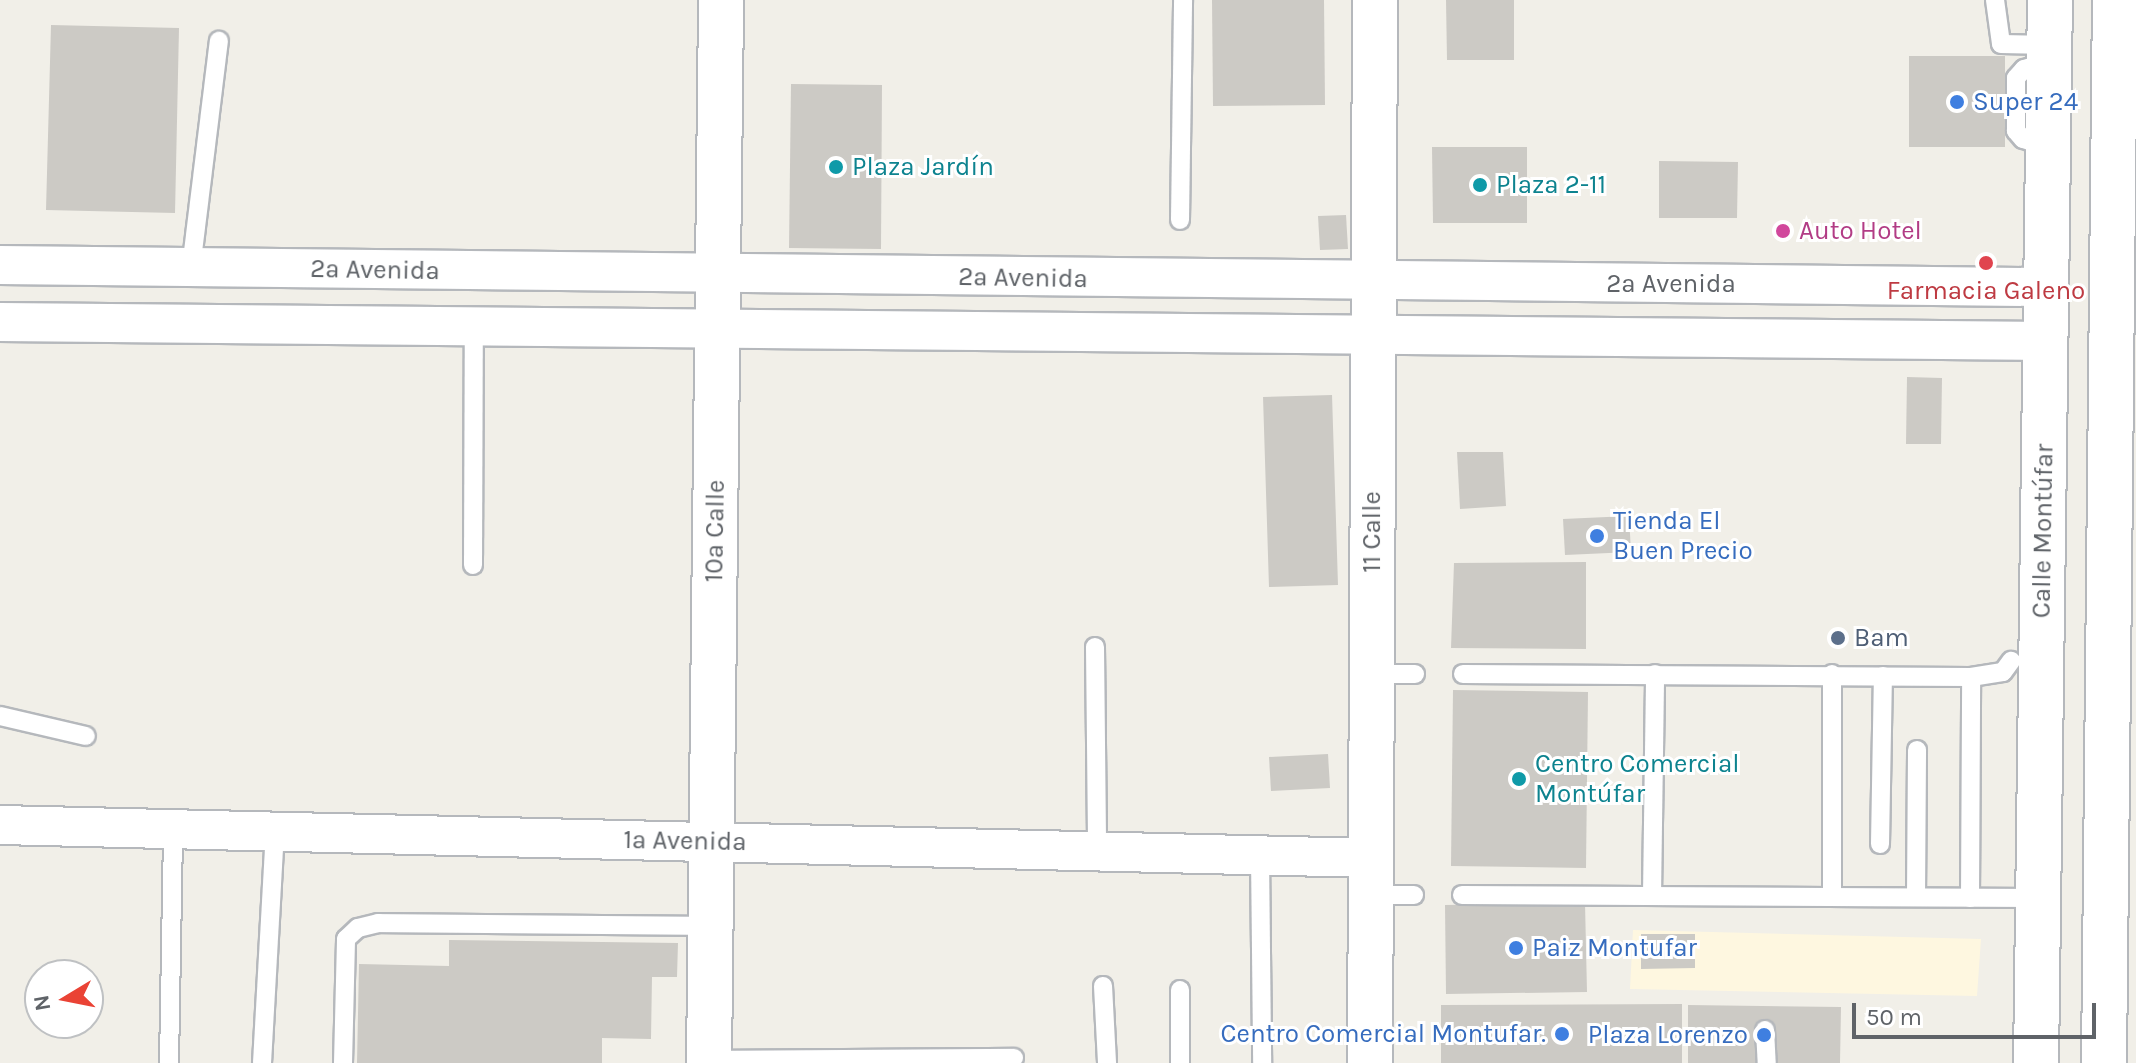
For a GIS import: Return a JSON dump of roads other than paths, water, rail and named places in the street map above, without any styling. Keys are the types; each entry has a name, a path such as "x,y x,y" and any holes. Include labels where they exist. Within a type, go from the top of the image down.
{"main road":[{"name":"10a Calle","path":"709,1062 721,0"},
{"name":"11 Calle","path":"1370,1063 1375,0"},
{"name":"Calle Montúfar","path":"2036,1063 2050,0"},
{"path":"2104,1063 2124,312 2115,0"}],"street":[{"name":"2a Avenida","path":"0,265 1373,283 2047,287"},
{"name":"2a Avenida","path":"0,322 717,332 1373,331 2047,341"},
{"name":"1a Avenida","path":"0,825 1260,855 1371,876"}],"lane":[{"path":"1180,220 1183,0"},
{"path":"1995,0 2001,44 2050,53"},
{"path":"191,268 219,41"},
{"path":"473,565 474,328"},
{"path":"1095,647 1097,851"},
{"path":"1463,674 1971,677 2003,672 2011,661"},
{"path":"1372,674 1415,674"},
{"path":"1652,896 1655,674"},
{"path":"1832,674 1832,895"},
{"path":"1880,844 1883,676"},
{"path":"1970,898 1971,677"},
{"path":"0,716 86,736"},
{"path":"1916,897 1917,750"},
{"path":"169,1063 173,830"},
{"path":"262,1063 275,832"},
{"path":"1260,855 1262,1063"},
{"path":"1371,876 1414,895"},
{"path":"1462,895 2038,898"},
{"path":"343,1063 346,939 358,928 378,923 710,926"},
{"path":"1103,986 1107,1063"},
{"path":"1180,990 1180,1063"},
{"path":"1765,1030 1767,1063"},
{"path":"709,1062 1014,1058"}],"place":[{"name":"Super 24","path":"1957,102"},
{"name":"Plaza Jardín","path":"836,167"},
{"name":"Plaza 2-11","path":"1480,185"},
{"name":"Auto Hotel","path":"1783,231"},
{"name":"Farmacia Galeno","path":"1986,263"},
{"name":"Tienda El Buen Precio","path":"1597,536"},
{"name":"Bam","path":"1838,638"},
{"name":"Centro Comercial Montúfar","path":"1519,779"},
{"name":"Paiz Montufar","path":"1516,948"},
{"name":"Centro Comercial Montufar.","path":"1562,1034"},
{"name":"Plaza Lorenzo","path":"1764,1035"}]}
